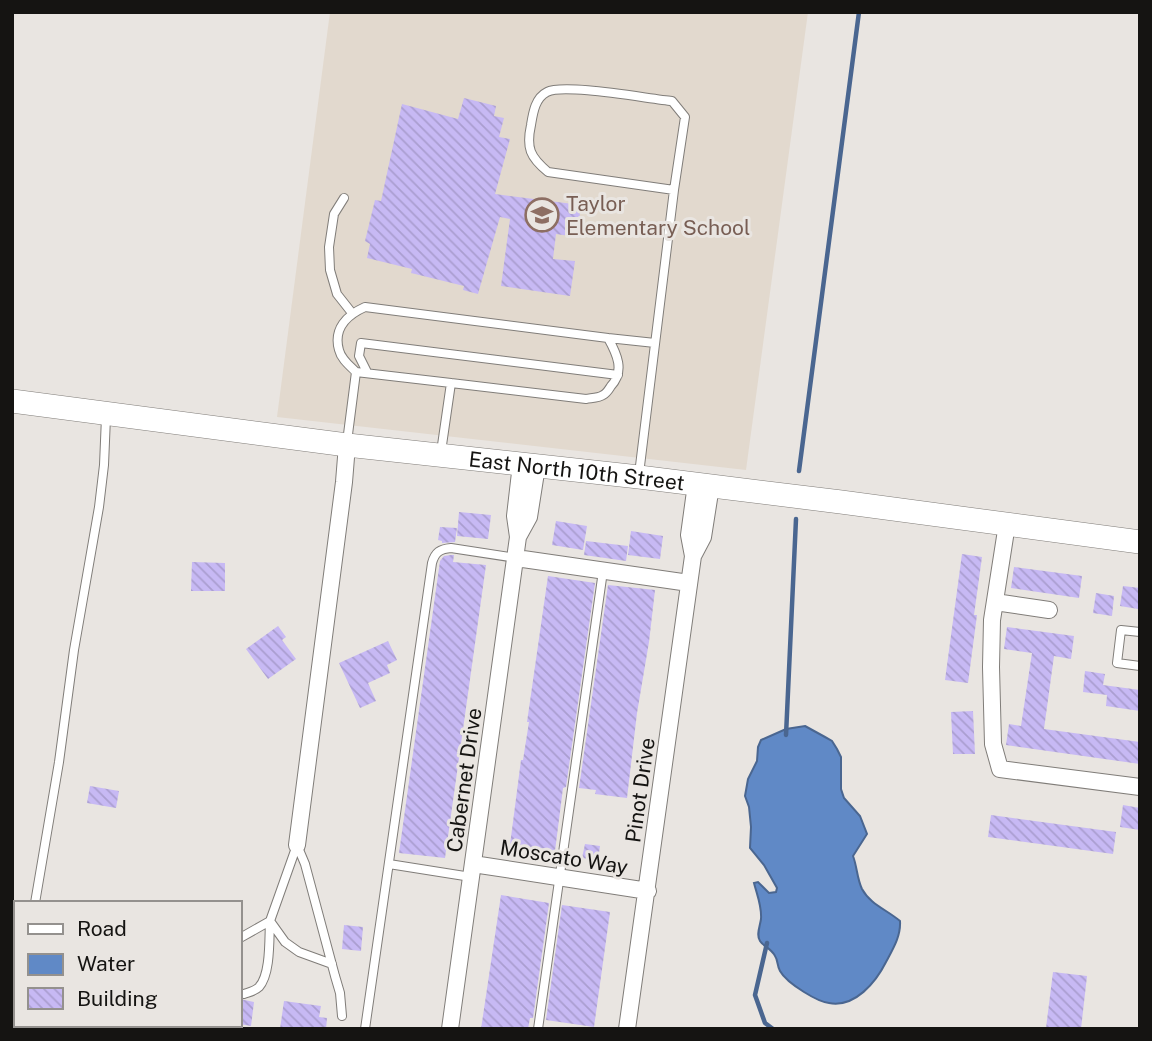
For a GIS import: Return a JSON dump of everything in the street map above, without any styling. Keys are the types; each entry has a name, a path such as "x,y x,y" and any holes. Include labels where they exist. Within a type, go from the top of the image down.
{"main road":[{"name":"East North 10th Street","path":"12,401 346,445 704,485 1140,542"}],"street":[{"path":"297,845 344,482 346,445"},
{"name":"Cabernet Drive","path":"450,1029 516,558 518,537 514,516 529,465"},
{"name":"Pinot Drive","path":"627,1029 690,583 693,556 689,535 704,485"},
{"path":"1007,524 992,620 993,744 1000,768 1140,787"},
{"path":"516,558 690,583"},
{"path":"995,602 1049,610"},
{"name":"Moscato Way","path":"472,871 560,877 648,891"}],"lane":[{"path":"639,477 685,117 672,102 566,88 547,92 536,103 528,148 536,162 548,172 674,190"},
{"path":"344,198 334,214 330,270 337,295 352,313"},
{"path":"608,338 616,351 618,375 603,396 586,399 356,372 339,351 338,339 341,324 352,313 365,307 655,343"},
{"path":"367,372 359,356 361,343 618,375"},
{"path":"346,445 356,372"},
{"path":"441,455 450,383"},
{"path":"36,901 74,650 99,507 106,414"},
{"path":"365,1029 435,554 442,549 451,548 516,558"},
{"path":"538,1029 603,570"},
{"path":"1140,632 1121,630 1117,663 1140,666"},
{"path":"244,994 254,991 262,984 269,958 270,921 297,845"},
{"path":"297,845 305,864 340,993 342,1016"},
{"path":"388,864 472,871"},
{"path":"242,937 270,921"},
{"path":"270,921 285,942 299,952 332,964"}],"shaded area":[{"name":"Taylor Elementary School","path":"330,12 808,12 746,470 277,417"}],"water":[{"path":"805,726 832,741 841,757 841,789 844,798 860,816 867,834 853,856 862,889 874,903 900,921 896,942 877,978 864,992 847,1002 829,1003 819,1000 791,983 780,971 774,954 761,943 758,936 761,910 754,883 758,882 769,893 776,892 777,888 750,848 751,827 745,796 748,779 757,761 761,740 786,729"}],"building":[{"path":"464,98 496,106 494,116 504,118 499,137 510,139 495,194 581,205 577,237 556,234 553,259 575,261 570,296 501,286 510,219 500,217 478,294 463,290 464,286 411,273 412,269 367,258 370,244 365,241 375,200 381,201 402,104 458,119"},
{"path":"459,512 491,515 488,539 457,536"},
{"path":"556,521 587,526 583,550 552,545"},
{"path":"440,527 457,528 455,542 442,543 438,540"},
{"path":"631,531 663,536 660,559 628,555"},
{"path":"586,541 628,546 626,561 584,555"},
{"path":"962,554 982,557 968,683 945,680"},
{"path":"454,555 453,562 486,565 445,858 399,853 440,561 444,556"},
{"path":"192,562 225,563 225,591 191,591"},
{"path":"1014,567 1082,576 1079,598 1011,588"},
{"path":"548,576 595,583 555,851 510,845"},
{"path":"608,585 655,590 627,798 595,794 596,790 579,788"},
{"path":"1123,586 1140,588 1138,609 1120,606"},
{"path":"1096,593 1114,596 1112,616 1093,613"},
{"path":"278,626 286,637 282,640 296,659 268,679 246,649"},
{"path":"1007,627 1074,636 1071,659 1054,656 1044,729 1140,742 1140,764 1006,745 1009,724 1021,726 1032,653 1004,649"},
{"path":"388,641 397,660 387,665 390,673 368,683 376,701 360,708 339,663"},
{"path":"1085,671 1105,674 1103,685 1140,690 1140,711 1106,706 1107,695 1083,692"},
{"path":"973,711 975,754 953,754 951,712"},
{"path":"90,786 119,791 116,808 87,803"},
{"path":"1123,805 1140,808 1140,830 1120,827"},
{"path":"991,815 1116,832 1113,854 988,837"},
{"path":"585,844 600,846 598,860 582,858"},
{"path":"501,895 549,903 533,1018 530,1018 528,1029 481,1029"},
{"path":"562,905 610,912 594,1027 546,1020"},
{"path":"344,925 363,927 361,951 342,949"},
{"path":"1053,972 1087,976 1081,1029 1046,1028"},
{"path":"242,999 254,1002 251,1026 242,1024"},
{"path":"284,1001 321,1006 319,1017 327,1018 326,1029 280,1029"}],"waterway":[{"path":"799,471 859,12"},
{"path":"786,735 796,519"},
{"path":"767,943 755,995 765,1023 773,1029"}],"place":[{"name":"Taylor Elementary School","path":"542,215"}]}
